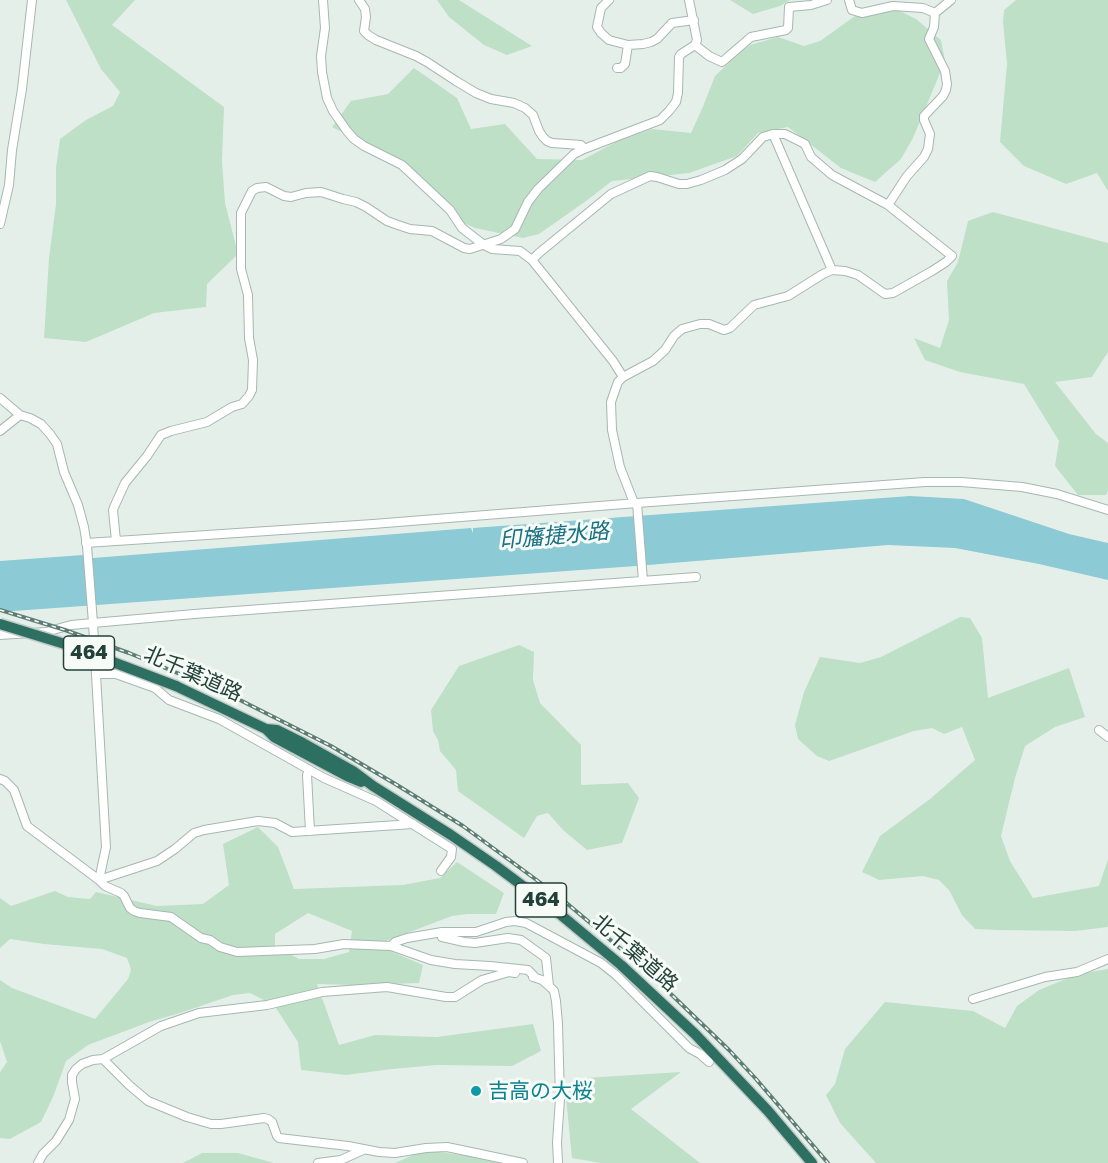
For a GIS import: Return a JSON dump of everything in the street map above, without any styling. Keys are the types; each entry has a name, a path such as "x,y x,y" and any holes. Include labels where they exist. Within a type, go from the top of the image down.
{"highway":[{"name":"北千葉道路","path":"0,624 68,645 176,686 266,729 274,737 349,777 373,786"},
{"name":"北千葉道路","path":"266,729 278,730 353,771 451,835 555,910 621,965 695,1034 761,1103 812,1163"}],"street":[{"path":"0,224 9,185 32,0"},
{"path":"323,0 325,28 321,56 327,98 333,111 354,139 402,165 450,210 462,228 484,245 492,249 520,251 531,260 613,361 623,377"},
{"path":"359,0 366,17 364,31 368,35 416,56 476,93 525,108 533,115 539,130 547,141 581,145 584,149"},
{"path":"609,0 601,8 597,27 609,40 628,45 651,42 672,24 694,20"},
{"path":"116,541 113,510 124,483 161,435 171,430 212,420 232,407 242,404 252,390 253,360 249,338 248,295 241,269 241,213 252,191 257,188 266,188 291,197 321,192 356,202 398,225 410,229 432,231 464,249 501,239 515,229 528,202 538,189 574,154 660,120 669,111 676,102 678,93 679,57 695,45 697,40 689,0"},
{"path":"695,45 709,57 722,62 751,37 786,30 789,7 811,5 827,0"},
{"path":"849,0 852,10 862,13 893,6 923,8 935,13"},
{"path":"888,205 907,176 924,157 930,134 924,116 946,90 945,71 929,39 934,27 935,13 951,0"},
{"path":"617,68 625,64 628,45"},
{"path":"531,260 611,194 650,176 679,184 701,180 742,159 763,137 773,134 785,134 805,144 811,157 832,175 888,205 952,256 922,277 893,293 885,294 858,275 832,270 788,296 754,305 730,328 724,330 709,324 700,324 682,329 653,361 618,382 611,402 612,430 620,467 636,506 643,581"},
{"path":"773,134 832,270"},
{"path":"0,398 20,415 41,424 57,444 64,472 78,505 87,544 106,847 99,880"},
{"path":"0,431 20,415"},
{"path":"87,544 636,506 891,484 961,482 1022,487 1057,494 1108,510"},
{"path":"0,635 46,632 70,625 194,614 696,577"},
{"path":"96,674 116,674 155,688 169,700 219,719 324,778 376,801 452,849 451,857 441,871"},
{"path":"1099,730 1108,737"},
{"path":"310,831 307,769 311,756"},
{"path":"0,779 14,790 27,826 105,886 121,893 130,908 134,911 171,917 201,938 220,946 237,952 298,950 351,944 391,945 431,960 528,970 535,977"},
{"path":"99,880 157,861 194,833 204,830 258,821 274,823 291,832 413,824"},
{"path":"391,945 407,938 442,932 476,932 506,922 526,923 609,969 689,1048 709,1062"},
{"path":"442,932 442,937 464,942 475,943 508,938 522,940 546,958 549,986"},
{"path":"973,999 1045,977 1077,972 1108,959"},
{"path":"38,1163 43,1154 57,1141 69,1120 75,1099 72,1075 82,1064 103,1059 161,1026 199,1013 267,1005 322,992 387,987 455,997 482,980 509,972 535,977 554,991 558,1024 560,1099 558,1163"},
{"path":"103,1059 148,1101 211,1124 268,1119 272,1122 279,1138 395,1153 426,1148 447,1148 523,1163"},
{"path":"318,1163 341,1160 364,1150"}],"green space":[{"path":"66,0 135,0 112,25 224,107 222,161 225,203 238,254 207,284 206,307 154,313 86,342 44,338 49,258 56,204 56,168 60,139 86,120 113,106 120,92 101,69"},
{"path":"437,0 459,0 532,46 507,55 484,45 449,17"},
{"path":"730,0 790,0 780,6 753,14"},
{"path":"1016,0 1108,0 1108,191 1097,173 1066,184 1024,166 1000,142 1007,64 1004,10"},
{"path":"898,10 916,19 941,40 945,61 913,138 901,159 875,182 841,168 788,127 758,133 737,156 689,173 612,181 539,234 523,238 475,228 453,218 375,149 332,127 351,101 388,94 414,68 457,98 471,129 505,124 537,159 582,160 618,141 652,129 691,133 715,76 750,45 778,37 804,46 820,41 855,16"},
{"path":"993,212 1108,243 1108,352 1092,377 1055,382 1096,434 1108,443 1108,490 1106,495 1078,495 1055,466 1059,441 1024,384 960,372 925,360 914,338 940,348 949,320 947,281 958,262 968,221"},
{"path":"960,617 970,618 982,638 988,698 1069,668 1085,717 1055,727 1025,746 1001,836 1010,861 1033,898 1099,886 1108,859 1108,927 1075,931 975,929 962,915 949,890 939,880 923,876 879,880 862,872 880,836 930,799 975,760 962,727 944,734 932,728 914,731 829,761 817,756 798,739 795,725 804,692 820,657 860,663 881,657"},
{"path":"519,645 534,652 533,680 540,703 581,745 581,785 628,783 639,798 622,843 587,850 563,830 548,813 537,816 524,838 458,791 456,770 440,751 433,731 431,710 459,666"},
{"path":"258,827 278,847 294,889 403,885 440,878 457,862 504,893 496,914 452,916 386,941 383,948 423,965 419,983 317,984 339,1045 375,1035 437,1037 533,1024 541,1051 512,1066 437,1065 346,1075 301,1070 298,1042 274,1005 250,993 233,995 149,1022 88,1045 66,1061 41,1122 10,1139 0,1138 0,1072 7,1062 0,1041 0,980 12,988 95,1019 128,979 131,970 127,958 102,949 10,939 0,948 0,898 11,906 55,891 68,897 90,899 96,892 157,906 203,904 229,885 223,844","holes":["308,913 352,931 349,952 324,959 299,959 275,946 275,934"]},
{"path":"1108,969 1108,1163 876,1163 840,1123 826,1095 835,1084 845,1049 885,1002 973,1011 1005,1028 1017,1006 1039,990 1078,974"},
{"path":"681,1072 631,1109 700,1163 601,1163 572,1158 566,1097 585,1078"},
{"path":"424,1150 476,1157 503,1163 395,1163"},
{"path":"202,1153 238,1153 274,1163 183,1163"}],"water":[{"name":"印旛捷水路","path":"910,496 964,499 1069,534 1108,543 1108,580 955,548 888,545 636,566 0,612 0,561 83,555 93,558 471,528 473,533 473,528"}],"railway":[{"path":"0,610 129,653 228,694 331,746 463,826 557,895 646,970 729,1050 828,1163"}],"place":[{"name":"吉高の大桜","path":"476,1091"}]}
